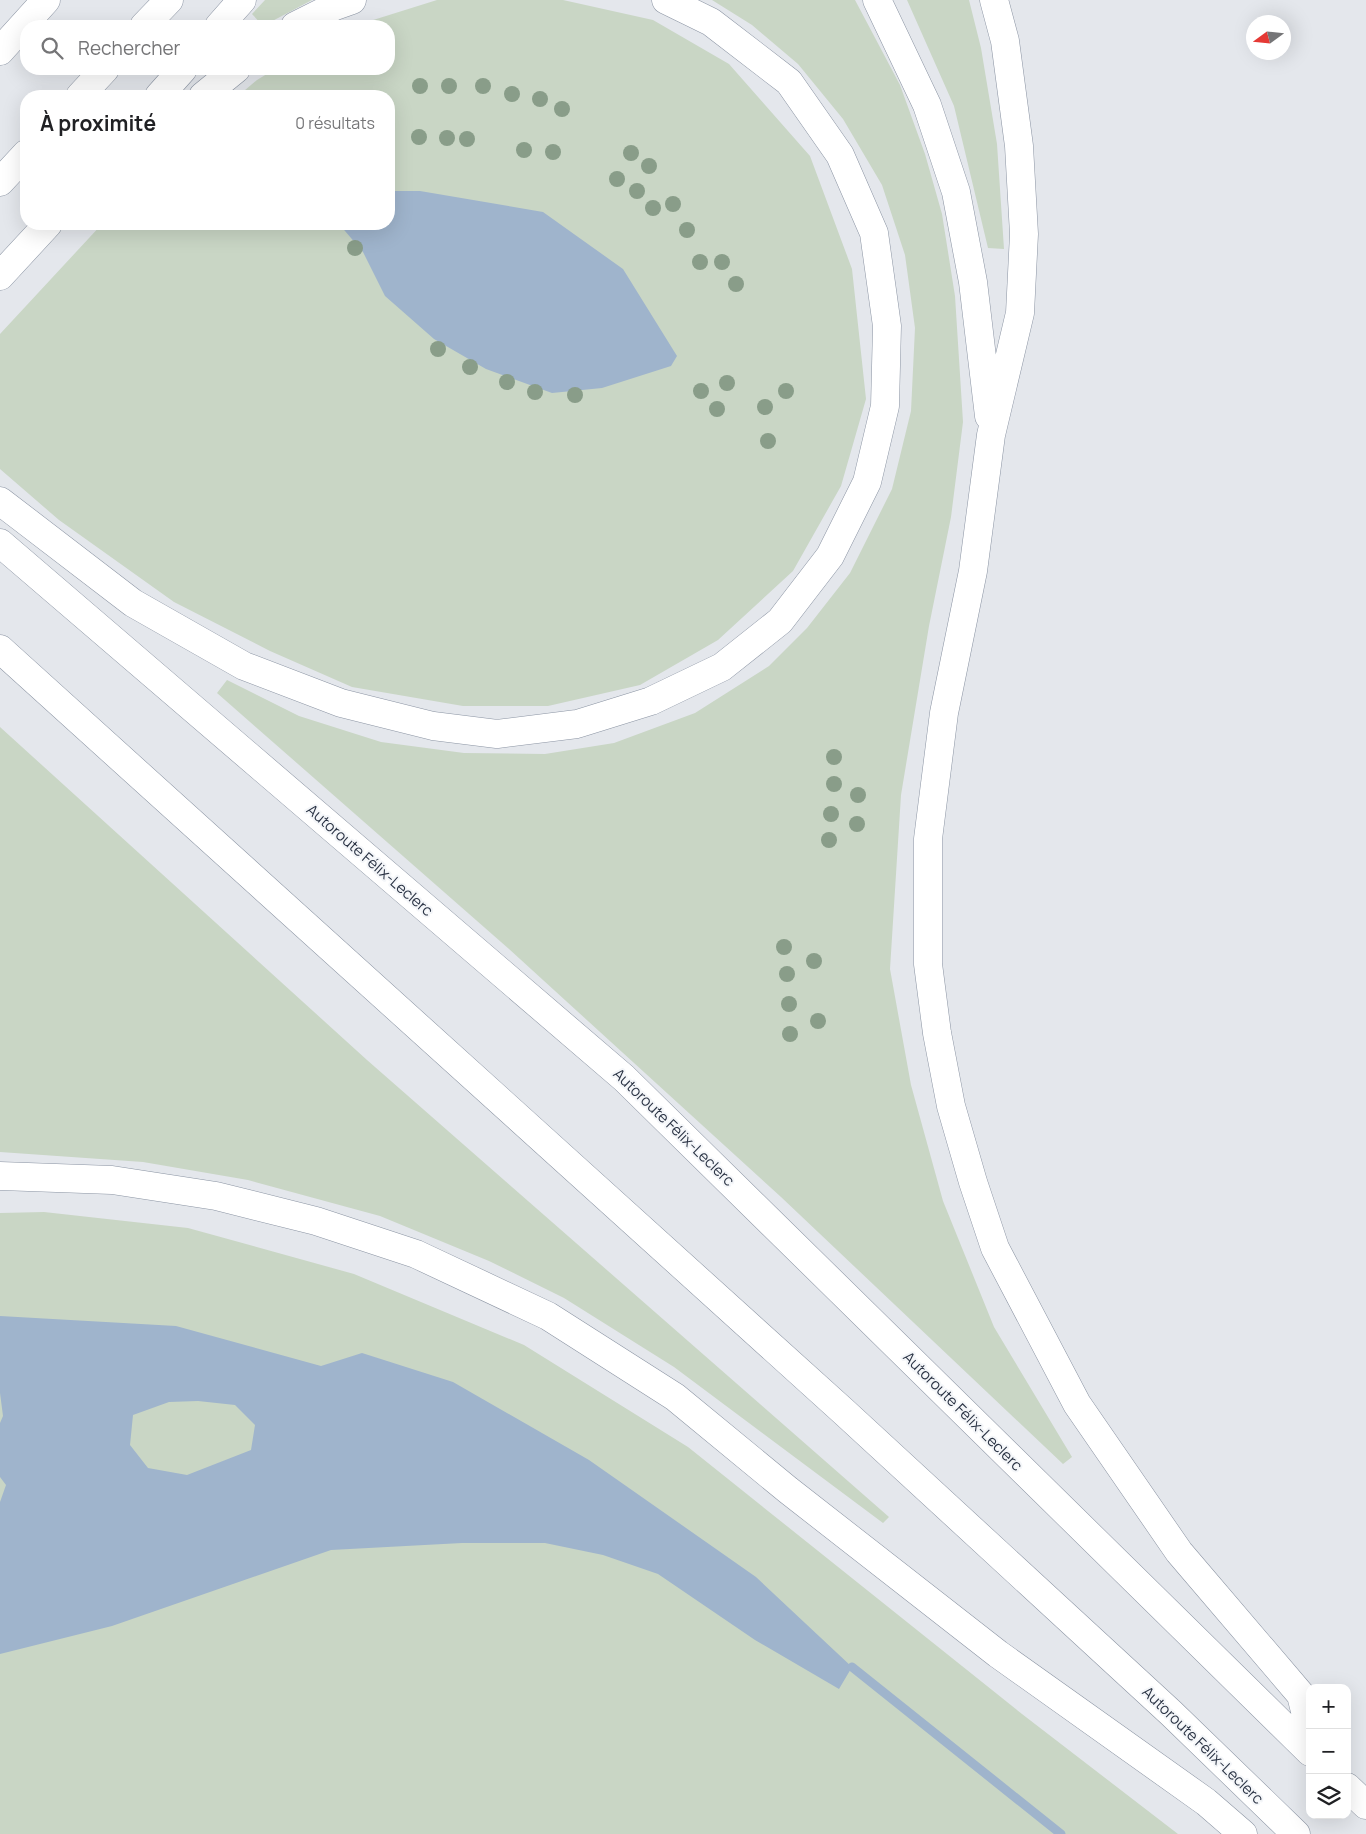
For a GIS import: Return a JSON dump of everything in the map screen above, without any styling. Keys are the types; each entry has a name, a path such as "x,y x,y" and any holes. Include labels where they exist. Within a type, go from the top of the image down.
{"highway":[{"path":"28,20 46,0"},
{"path":"150,20 169,0"},
{"path":"224,20 242,0"},
{"path":"307,20 352,0"},
{"path":"0,501 133,603 244,666 341,703 433,726 497,734 577,724 651,701 722,666 780,621 830,556 866,482 885,406 887,326 874,233 840,155 789,82 711,22 666,0"},
{"path":"877,0 927,105 956,192 973,282 991,435"},
{"path":"994,0 1005,41 1019,146 1024,234 1020,313 991,435 973,571 944,713 928,838 928,964 937,1033 951,1106 972,1182 995,1248 1077,1404 1178,1552 1301,1695 1310,1729"},
{"path":"0,51 20,29"},
{"path":"86,90 99,75"},
{"path":"164,90 178,75"},
{"path":"210,90 229,75"},
{"path":"0,182 20,160"},
{"path":"0,276 42,230"},
{"name":"Autoroute Félix-Leclerc","path":"0,543 624,1078 1306,1748"},
{"name":"Autoroute Félix-Leclerc","path":"0,649 843,1411 1171,1714 1296,1834"},
{"path":"0,1176 112,1180 216,1196 307,1219 416,1254 548,1316 675,1397 788,1490 998,1654 1206,1802 1243,1834"},
{"path":"1351,1791 1366,1804"}],"green space":[{"path":"265,0 312,0 274,20 258,20 252,14"},
{"path":"437,0 563,0 653,20 729,64 810,156 852,269 866,399 841,486 793,571 718,640 640,685 548,706 463,706 352,687 270,651 174,602 59,520 0,469 0,334 96,230 395,230 395,90 245,90 265,75 395,75 395,20 373,20"},
{"path":"712,0 855,0 900,85 925,154 942,214 955,296 963,422 951,517 929,626 901,795 890,969 911,1085 943,1201 994,1327 1072,1457 1063,1464 781,1197 509,949 217,693 227,680 299,716 381,742 464,753 545,754 614,743 695,713 769,666 807,628 850,573 892,489 911,411 915,328 905,255 882,185 843,119 798,64 752,25"},
{"path":"907,0 969,0 981,48 997,144 1004,249 988,248 954,106"},
{"path":"0,727 367,1060 889,1517 883,1523 674,1367 564,1298 489,1261 380,1216 248,1180 143,1162 0,1152"},
{"path":"44,1212 188,1228 354,1274 524,1345 688,1447 1022,1714 1178,1834 0,1834 0,1213"}],"water":[{"path":"395,191 420,191 543,212 623,269 677,356 671,366 602,388 552,393 486,369 434,339 385,296 363,252 344,230 395,230"},
{"path":"0,1316 176,1326 321,1366 362,1353 453,1382 589,1460 756,1577 852,1667 839,1689 755,1640 658,1574 603,1555 545,1543 462,1543 331,1550 112,1626 0,1654 0,1502 6,1485 0,1477 0,1423 3,1416 0,1393","holes":["198,1401 235,1405 255,1425 251,1450 187,1475 148,1468 130,1445 133,1415 169,1402"]}],"waterway":[{"path":"852,1667 1061,1834"}]}
